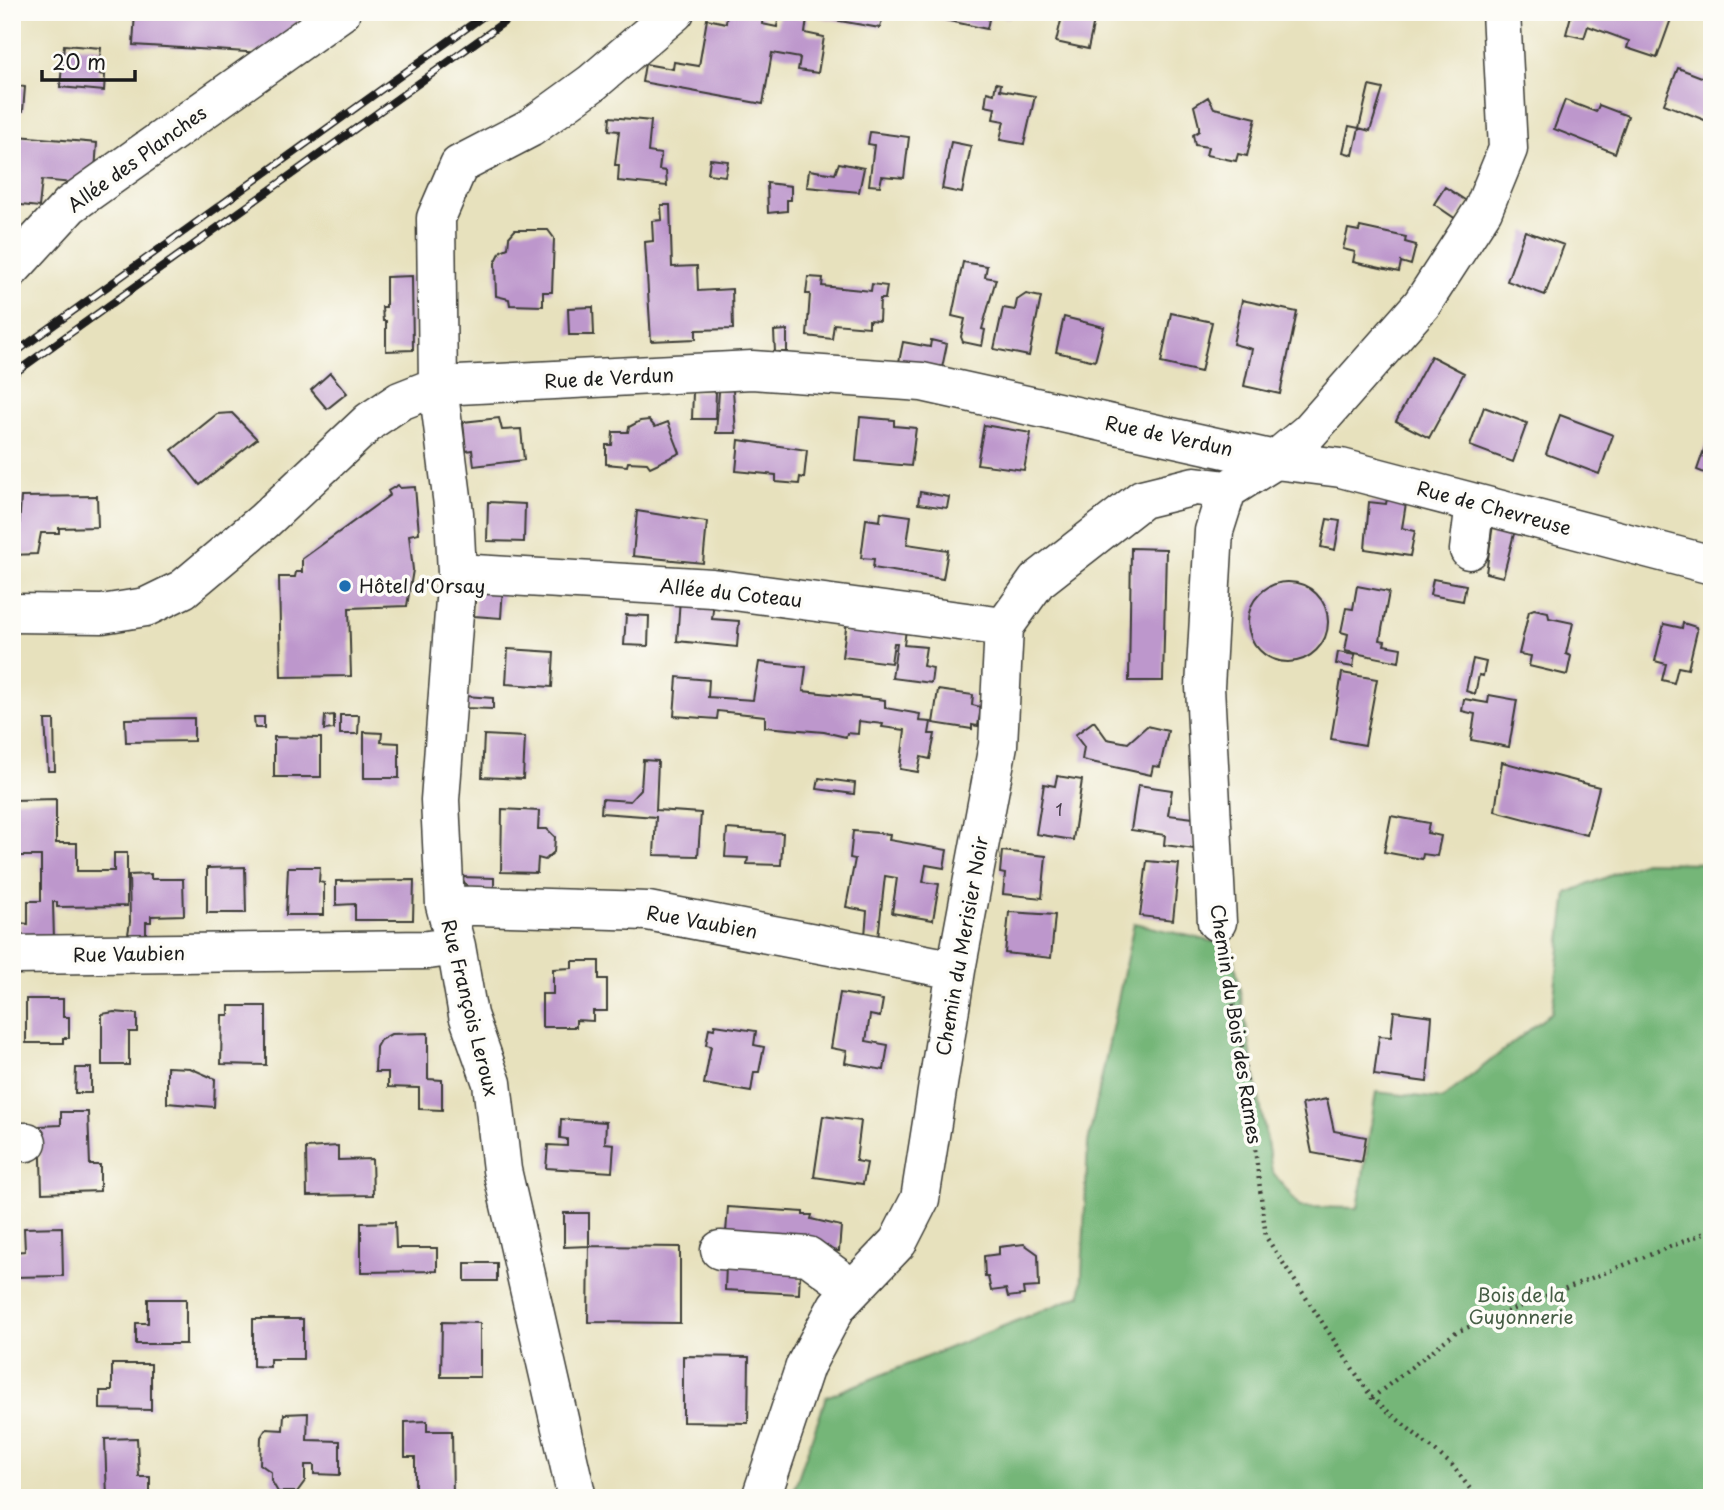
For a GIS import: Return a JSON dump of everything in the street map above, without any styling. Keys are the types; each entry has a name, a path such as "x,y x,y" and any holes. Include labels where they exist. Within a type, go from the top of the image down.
{"street":[{"name":"Allée des Planches","path":"12,268 70,205 341,12"},
{"name":"Rue François Leroux","path":"577,1498 502,1170 492,1083 468,1015 456,946 445,905 440,800 457,573 454,513 438,386 436,218 459,165 530,128 592,83 675,12"},
{"path":"1004,627 1037,581 1142,499 1195,486 1227,490 1275,460 1309,432 1422,304 1483,210 1508,149 1502,12"},
{"name":"Rue de Verdun","path":"12,613 102,614 146,607 183,589 264,521 370,421 400,401 438,386 752,370 922,382 1275,460"},
{"name":"Rue de Chevreuse","path":"1275,460 1341,468 1712,565"},
{"name":"Chemin du Bois des Rames","path":"1217,922 1205,687 1213,531 1227,490"},
{"path":"1469,550 1475,503"},
{"name":"Allée du Coteau","path":"457,573 712,588 1004,627"},
{"name":"Chemin du Merisier Noir","path":"761,1498 805,1366 837,1306 898,1242 920,1199 956,970 998,745 1004,627"},
{"name":"Rue Vaubien","path":"445,905 648,911 956,970"},
{"name":"Rue Vaubien","path":"12,955 428,950 456,946"},
{"path":"720,1250 808,1256 853,1289"}],"path":[{"name":"Chemin du Bois des Rames","path":"1217,922 1243,1052 1266,1237 1372,1398 1452,1465 1476,1498"},
{"path":"1372,1398 1456,1332 1712,1230"}],"green space":[{"name":"Bois de la Guyonnerie","path":"1644,862 1712,863 1712,1498 791,1498 826,1397 1081,1295 1088,1143 1134,923 1232,946 1272,1171 1300,1207 1358,1208 1376,1092 1442,1099 1552,1012 1567,893"}],"building":[{"path":"135,12 310,12 263,53 133,45"},
{"path":"727,12 763,16 762,24 777,27 779,15 807,19 805,33 824,37 818,73 798,70 800,58 772,53 763,104 642,82 645,64 673,69 674,62 699,66 707,19 726,23"},
{"path":"818,12 884,12 880,28 817,17"},
{"path":"942,12 1009,12 1008,18 990,14 987,29 940,19"},
{"path":"1063,12 1096,12 1088,49 1056,42"},
{"path":"1572,12 1653,12 1671,19 1657,58 1627,48 1629,41 1588,26 1584,38 1566,34"},
{"path":"64,45 101,48 98,74 105,75 104,91 60,87"},
{"path":"1678,68 1712,81 1712,123 1664,104"},
{"path":"996,83 1001,84 1000,90 1035,96 1024,144 1000,140 1004,121 993,119 995,108 985,106 987,92 994,94"},
{"path":"12,85 25,87 23,111 12,110"},
{"path":"1369,86 1383,89 1370,131 1359,128"},
{"path":"1208,97 1214,108 1256,118 1247,156 1238,154 1236,161 1206,155 1208,147 1195,145 1193,135 1199,131 1199,126 1194,106"},
{"path":"1565,100 1596,112 1599,105 1628,116 1615,153 1554,129"},
{"path":"610,117 651,121 648,152 661,154 659,170 666,171 667,186 618,181 619,165 615,165 619,131 609,130"},
{"path":"1349,126 1359,128 1353,155 1343,152"},
{"path":"870,132 909,137 904,178 882,176 880,186 869,185 874,145 868,144"},
{"path":"18,136 97,143 94,185 42,180 39,207 12,204 12,142 17,142"},
{"path":"951,142 971,146 962,193 942,189"},
{"path":"710,159 728,161 725,176 708,174"},
{"path":"839,163 864,168 859,192 807,187 809,170 835,174"},
{"path":"767,183 791,186 791,200 787,200 787,211 768,213"},
{"path":"1445,187 1468,202 1456,219 1434,204"},
{"path":"661,205 670,205 672,267 697,266 698,291 732,289 733,329 696,330 696,339 651,341 645,242 653,241 652,221 662,220"},
{"path":"1360,227 1406,237 1405,242 1416,245 1411,265 1401,262 1399,272 1353,262 1355,252 1343,249 1348,229 1359,231"},
{"path":"515,230 548,230 554,238 552,292 543,292 543,306 510,305 509,299 496,296 495,263 501,251 508,248 509,237"},
{"path":"1525,231 1564,245 1545,295 1507,281"},
{"path":"963,262 987,266 985,277 996,279 982,329 985,330 982,346 963,342 961,337 965,319 952,316"},
{"path":"412,276 413,350 386,351 386,321 383,321 382,307 386,307 386,277"},
{"path":"808,277 823,278 822,286 871,291 872,284 887,286 885,299 880,299 879,321 869,320 869,327 834,324 832,339 807,336 810,294 806,294"},
{"path":"1026,294 1041,297 1029,356 994,349 1003,308 1015,310 1017,300"},
{"path":"1242,300 1297,312 1280,394 1244,386 1252,349 1233,344"},
{"path":"593,307 594,335 569,335 568,308"},
{"path":"1171,313 1212,322 1201,372 1161,363"},
{"path":"1064,317 1104,327 1095,361 1056,352"},
{"path":"787,330 787,352 775,352 774,331"},
{"path":"931,340 947,344 942,368 899,362 903,342 930,347"},
{"path":"1431,356 1464,373 1429,438 1396,421"},
{"path":"330,373 347,393 327,409 311,390"},
{"path":"733,390 736,433 716,433 719,391"},
{"path":"716,391 715,419 692,419 693,392"},
{"path":"1484,407 1527,423 1513,462 1470,446"},
{"path":"232,413 257,439 200,485 172,450 217,414"},
{"path":"1560,415 1613,435 1599,474 1546,454"},
{"path":"860,417 894,420 894,426 916,428 911,466 856,461"},
{"path":"499,418 502,430 521,429 524,460 474,466 472,450 466,451 463,422"},
{"path":"649,420 655,427 668,422 680,453 650,467 647,463 628,462 627,466 606,464 606,445 612,445 613,432 628,432 629,427"},
{"path":"984,425 1031,433 1024,470 977,464"},
{"path":"1709,435 1712,436 1712,476 1697,470"},
{"path":"739,440 807,450 804,478 800,477 799,484 776,482 776,475 736,471"},
{"name":"Hôtel d'Orsay","path":"398,485 400,488 415,487 419,533 409,535 413,570 407,606 349,608 351,676 281,677 279,577 295,577 296,572 302,572 302,559 390,495 388,491"},
{"path":"920,492 949,497 947,508 918,504"},
{"path":"1388,494 1407,497 1402,528 1415,531 1410,556 1365,549 1369,502 1386,504"},
{"path":"97,496 98,527 59,528 59,533 41,533 37,554 12,555 12,529 19,529 21,497"},
{"path":"488,502 525,504 524,542 487,541"},
{"path":"637,511 707,522 703,563 633,556"},
{"path":"881,512 911,516 907,544 948,550 943,579 873,568 874,559 861,558 866,519 880,521"},
{"path":"1494,517 1517,522 1503,577 1486,573"},
{"path":"1327,519 1340,521 1335,550 1321,547"},
{"path":"1131,548 1166,549 1163,681 1129,681"},
{"path":"1710,576 1712,606 1707,606"},
{"path":"1433,579 1466,585 1463,601 1430,595"},
{"path":"1288,582 1303,585 1316,594 1325,607 1328,622 1325,637 1316,650 1303,659 1288,662 1273,659 1260,650 1251,637 1248,622 1251,607 1260,594 1273,585"},
{"path":"476,586 503,587 501,618 474,616"},
{"path":"1357,586 1389,592 1380,640 1385,641 1384,645 1401,648 1399,662 1345,651 1348,634 1341,632 1346,608 1353,609"},
{"path":"680,598 714,600 712,619 739,621 737,647 677,641"},
{"path":"1534,609 1548,612 1549,618 1573,623 1566,654 1571,656 1567,675 1529,666 1531,656 1519,654 1529,611"},
{"path":"848,614 907,621 904,645 926,647 923,666 933,668 931,683 892,678 897,643 894,643 891,663 842,657"},
{"path":"626,615 649,616 648,646 624,645"},
{"path":"1683,623 1696,627 1697,631 1688,669 1678,667 1674,683 1662,680 1666,664 1655,661 1664,624 1682,628"},
{"path":"508,649 554,652 552,687 506,684"},
{"path":"1338,652 1355,655 1353,667 1336,664"},
{"path":"1473,659 1486,662 1483,676 1479,675 1475,694 1466,691"},
{"path":"759,662 806,667 803,691 885,700 885,708 920,714 919,721 931,722 929,734 935,734 930,759 921,757 918,772 900,769 905,730 882,727 883,724 859,721 858,734 847,733 846,737 824,732 765,727 765,716 718,711 717,719 674,716 677,677 709,680 708,697 753,700"},
{"path":"1342,673 1377,679 1365,745 1331,739"},
{"path":"938,690 973,695 972,705 981,707 978,726 972,725 972,729 933,723"},
{"path":"1489,695 1517,700 1509,747 1471,740 1475,714 1462,711 1464,699 1488,703"},
{"path":"465,696 493,698 493,709 464,708"},
{"path":"334,715 334,729 324,730 325,716"},
{"path":"340,715 359,715 358,734 340,734"},
{"path":"254,717 264,717 264,728 255,728"},
{"path":"194,718 194,741 126,742 125,719"},
{"path":"45,720 54,720 55,771 48,771"},
{"path":"1094,721 1107,739 1128,743 1147,726 1168,731 1160,767 1153,766 1151,775 1082,760 1084,747 1075,735"},
{"path":"364,732 382,733 381,742 399,743 399,778 364,778"},
{"path":"484,735 525,737 523,779 482,777"},
{"path":"274,737 321,738 321,777 274,777"},
{"path":"643,760 658,761 656,810 701,813 698,856 654,855 656,817 601,813 602,799 630,801 641,789"},
{"path":"1502,762 1599,787 1587,835 1495,811"},
{"path":"1057,776 1082,780 1073,840 1036,834 1044,784 1055,786"},
{"path":"819,778 855,783 854,794 817,789"},
{"path":"1138,785 1172,790 1168,815 1193,818 1195,849 1164,845 1165,835 1131,830"},
{"path":"56,799 56,843 77,843 77,871 114,871 114,853 127,853 127,906 57,907 57,902 53,902 54,940 21,940 20,923 28,924 28,901 41,901 41,856 13,856 12,800"},
{"path":"502,809 539,811 538,829 547,829 555,837 554,852 545,860 538,858 537,873 501,872"},
{"path":"1391,816 1429,823 1427,833 1441,836 1437,856 1423,854 1422,859 1384,852"},
{"path":"727,829 783,833 781,865 747,864 748,858 725,857"},
{"path":"853,831 890,834 889,840 947,850 944,868 926,865 923,882 939,884 933,920 892,913 897,878 885,876 878,938 865,936 867,911 846,907 855,859 850,858"},
{"path":"1002,851 1046,856 1042,898 1003,894 1005,874 1000,873"},
{"path":"1147,861 1179,864 1173,920 1140,916"},
{"path":"245,867 246,913 207,913 207,868"},
{"path":"288,867 320,867 319,882 324,883 324,915 286,915"},
{"path":"151,874 151,879 183,879 184,915 151,916 151,922 146,922 146,940 127,940 130,922 129,875"},
{"path":"461,877 494,878 494,891 470,891"},
{"path":"414,880 413,920 355,920 355,904 336,905 336,881"},
{"path":"1009,912 1055,915 1051,958 1005,953"},
{"path":"572,961 599,961 599,979 607,979 607,1011 593,1011 593,1021 576,1020 576,1027 542,1027 542,994 553,994 553,969 572,968"},
{"path":"840,993 883,1000 880,1017 870,1015 866,1041 888,1045 884,1070 845,1063 847,1051 831,1048"},
{"path":"26,999 63,999 63,1017 69,1017 69,1038 63,1038 63,1043 26,1043"},
{"path":"229,1006 266,1006 266,1065 221,1064 222,1015 229,1015"},
{"path":"1394,1011 1432,1016 1427,1082 1374,1075 1379,1036 1391,1037"},
{"path":"102,1014 137,1014 137,1032 129,1032 129,1065 102,1065"},
{"path":"715,1025 756,1031 754,1045 764,1047 759,1072 754,1072 751,1092 704,1084 711,1046 706,1045 709,1028 714,1029"},
{"path":"428,1033 428,1079 442,1080 442,1110 419,1109 419,1088 388,1087 388,1072 375,1072 376,1047 380,1040 391,1034"},
{"path":"167,1067 190,1068 215,1079 214,1107 167,1103"},
{"path":"76,1068 91,1068 91,1093 75,1093"},
{"path":"1327,1099 1334,1131 1366,1137 1362,1162 1312,1153 1302,1104"},
{"path":"61,1112 88,1112 90,1165 100,1165 100,1191 42,1193 40,1126 61,1125"},
{"path":"823,1116 861,1121 856,1161 867,1163 863,1184 814,1177"},
{"path":"561,1119 606,1122 605,1143 614,1144 612,1172 546,1168 548,1145 567,1146 567,1139 560,1138"},
{"path":"338,1146 338,1160 372,1159 373,1195 307,1196 306,1148"},
{"path":"728,1207 803,1212 803,1215 812,1215 811,1219 841,1226 839,1251 726,1233"},
{"path":"564,1213 589,1213 589,1246 564,1247"},
{"path":"395,1222 396,1248 437,1248 437,1271 361,1272 361,1223"},
{"path":"62,1227 63,1276 12,1277 12,1252 25,1251 24,1228"},
{"path":"1024,1244 1038,1254 1039,1287 1023,1288 1024,1295 1008,1297 1006,1289 991,1291 988,1277 985,1277 984,1256 999,1254 999,1247"},
{"path":"589,1246 680,1247 680,1323 588,1322"},
{"path":"465,1263 497,1263 497,1281 465,1281"},
{"path":"726,1265 800,1269 799,1294 725,1290"},
{"path":"148,1299 186,1299 186,1344 136,1344 136,1323 148,1323"},
{"path":"253,1319 303,1319 303,1359 270,1359 270,1367 253,1366"},
{"path":"442,1322 480,1323 480,1377 441,1377"},
{"path":"683,1356 749,1357 748,1423 683,1422"},
{"path":"112,1364 151,1364 151,1410 100,1409 100,1391 112,1391"},
{"path":"308,1413 307,1440 340,1441 340,1475 314,1474 314,1465 305,1465 305,1481 297,1492 278,1492 271,1480 271,1472 260,1464 261,1437 266,1429 283,1430 284,1414"},
{"path":"427,1421 427,1431 452,1431 453,1498 415,1498 415,1457 405,1457 405,1422"},
{"path":"137,1438 139,1477 150,1477 150,1498 107,1498 105,1439"}],"railway":[{"path":"12,355 489,12"},
{"path":"12,375 518,12"}],"place":[{"name":"Hôtel d'Orsay","path":"345,586"}]}
